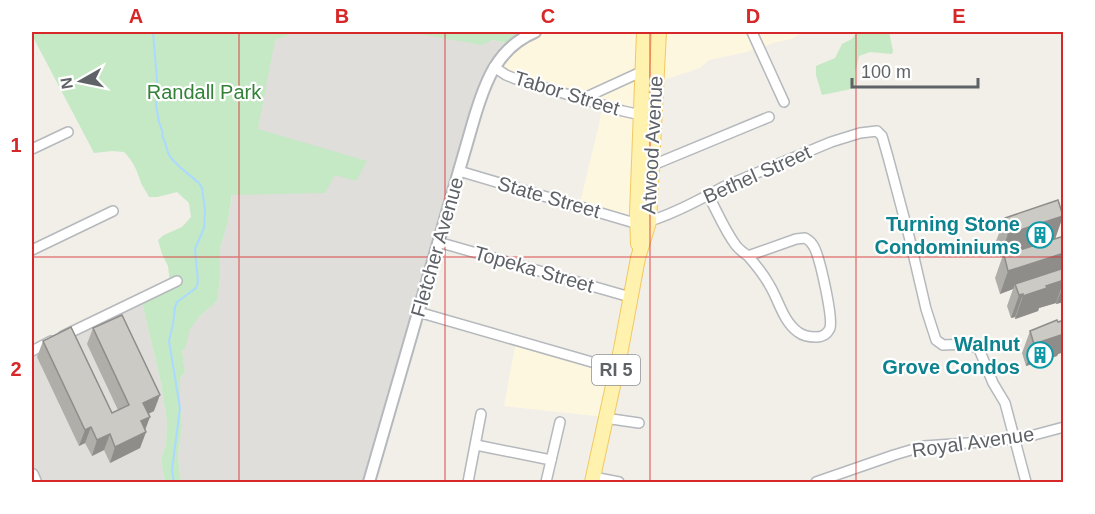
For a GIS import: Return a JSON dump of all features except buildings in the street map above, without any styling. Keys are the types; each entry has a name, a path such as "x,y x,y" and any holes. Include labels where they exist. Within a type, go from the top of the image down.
{"main road":[{"name":"Atwood Avenue","path":"643,223 641,115 644,32"},
{"name":"Atwood Avenue","path":"593,480 638,258 652,165 659,32"},
{"path":"32,475 35,483"}],"street":[{"name":"Fletcher Avenue","path":"369,483 372,466 487,78 507,50 535,32"},
{"path":"752,32 784,102"},
{"name":"Tabor Street","path":"494,67 506,75 641,115"},
{"path":"582,99 643,71"},
{"path":"652,165 769,117"},
{"name":"Bethel Street","path":"643,223 831,142 860,133 877,131 882,136 888,157 926,309 936,340 943,345 968,344 979,349 993,383 1005,403 1014,438"},
{"path":"32,149 68,132"},
{"name":"State Street","path":"459,171 643,223"},
{"path":"708,195 736,246 748,256 769,285 786,319 798,332 810,337 824,336 829,330 830,320 816,250 811,242 805,238 796,239 748,256"},
{"path":"32,250 113,211"},
{"name":"Topeka Street","path":"438,242 630,297"},
{"path":"32,351 177,281"},
{"path":"418,312 616,369"},
{"path":"468,483 481,414"},
{"path":"605,418 639,423"},
{"path":"546,483 560,422"},
{"name":"Royal Avenue","path":"816,483 924,446 997,441 1064,427"},
{"path":"1014,438 1026,483"},
{"path":"476,446 551,460"},
{"path":"593,480 619,483"}],"shaded area":[{"path":"292,32 453,32 511,44 495,64 367,482 181,482 178,455 182,426 180,379 185,372 182,350 185,348 189,329 217,301 220,249 233,191 252,130 243,51 287,36"},
{"path":"532,32 804,32 791,39 763,47 760,45 747,52 709,60 700,68 645,86 636,221 580,203 602,105 513,78 495,64"},
{"path":"141,298 161,383 167,422 166,443 161,460 165,482 34,482 32,476 32,351"},
{"path":"516,341 615,368 604,417 504,406"}],"green space":[{"name":"Randall Park","path":"32,32 292,32 275,40 258,129 367,161 356,181 335,175 325,193 232,195 220,249 217,301 199,317 190,329 185,349 182,350 185,372 180,379 182,426 178,455 181,482 165,482 161,460 166,443 167,422 161,383 141,298 170,283 168,266 158,240 182,227 191,217 189,203 177,192 149,197 133,163 124,152 94,153"},
{"path":"407,32 532,32 511,44 492,40 482,45"},
{"path":"857,32 889,32 892,54 870,52 859,56 855,73 856,88 822,95 816,75 816,66 835,58 842,44 852,39"}],"waterway":[{"path":"153,32 157,80 156,105 162,136 172,159 202,188 205,210 204,228 195,249 198,282 196,288 177,302 169,341 180,408 172,470 174,482"}],"place":[{"name":"Turning Stone Condominiums","path":"1040,235"},
{"name":"Walnut Grove Condos","path":"1040,355"}]}
